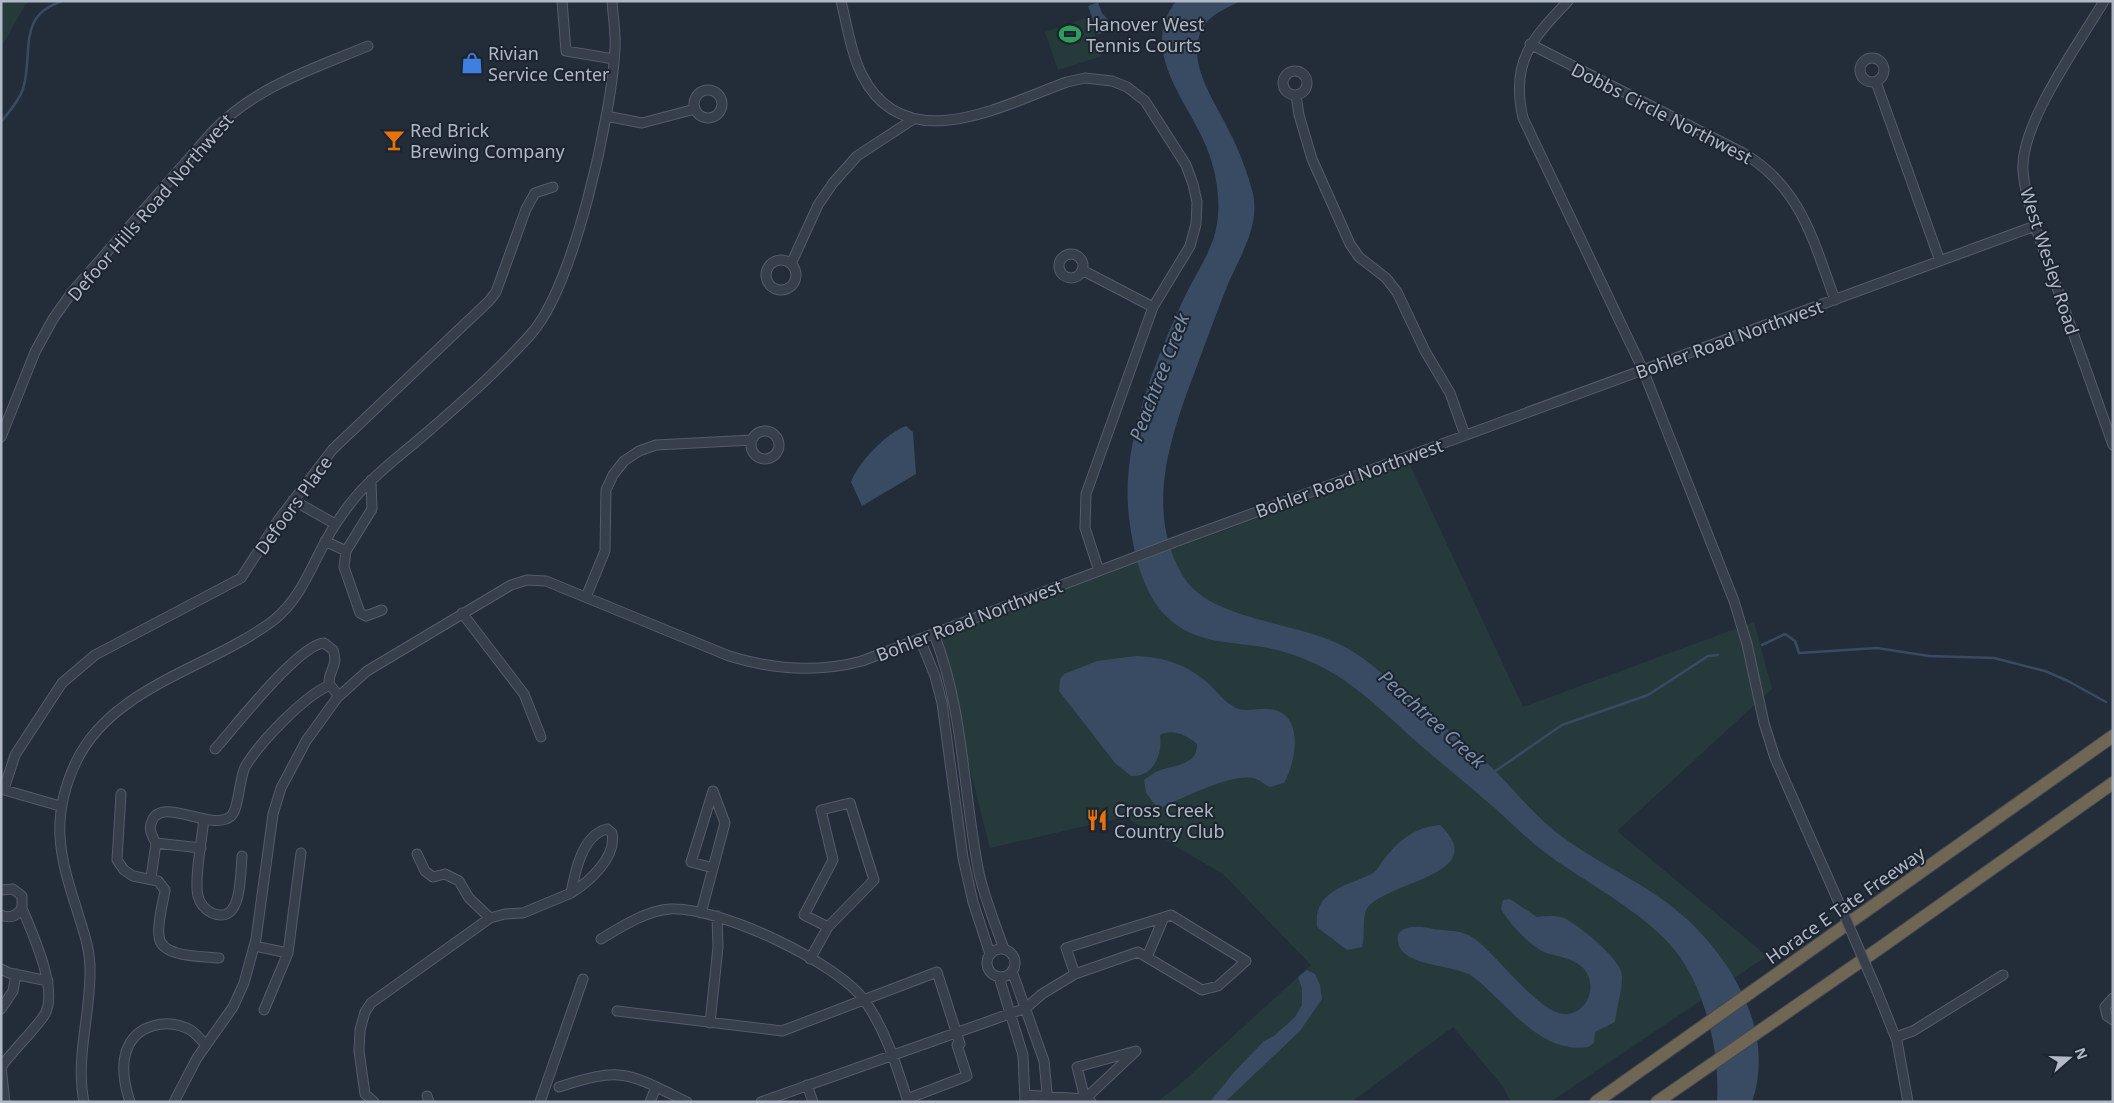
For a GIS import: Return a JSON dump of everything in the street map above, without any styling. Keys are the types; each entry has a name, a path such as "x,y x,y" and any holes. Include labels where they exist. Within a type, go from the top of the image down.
{"highway":[{"name":"Horace E Tate Freeway","path":"1596,1102 2113,736"},
{"path":"1657,1102 2113,782"}],"street":[{"path":"562,1 566,51 614,59"},
{"path":"84,1102 80,1074 90,990 90,965 86,938 62,860 60,806 77,759 89,739 105,720 126,704 274,619 298,594 335,524 371,480 492,374 538,326 550,307 570,254 605,127 616,47 612,1"},
{"path":"840,1 855,58 862,75 882,100 912,120 940,122 959,120 1067,82 1085,78 1112,81 1137,94 1152,110 1186,165 1197,202 1196,224 1190,246 1153,307 1086,494 1085,528 1099,571"},
{"path":"1568,1 1530,44 1523,60 1519,78 1519,99 1523,118 1643,370 1734,601 1747,644 1764,723 1775,758 1896,1037 1908,1102"},
{"name":"West Wesley Road","path":"2104,1 2048,95 2033,124 2024,151 2022,169 2027,200 2035,226 2113,445"},
{"name":"Dobbs Circle Northwest","path":"1530,44 1743,153 1767,169 1787,189 1801,212 1835,300"},
{"name":"Defoor Hills Road Northwest","path":"1,437 35,352 53,319 72,292 212,132 236,109 264,90 368,46"},
{"path":"1876,82 1940,261"},
{"path":"1296,95 1299,115 1312,159 1350,244 1360,257 1386,278 1397,292 1425,351 1450,393 1465,435"},
{"path":"606,116 642,122 695,109"},
{"path":"791,264 818,205 833,183 857,156 912,120"},
{"name":"Defoors Place","path":"2,789 15,755 62,683 95,655 241,578 293,500 333,449 489,301 496,292 530,201 535,193 553,187"},
{"name":"Bohler Road Northwest","path":"174,1102 206,1045 239,996 254,946 273,814 281,788 306,741 353,682 382,660 512,585 527,580 546,581 729,656 773,667 809,670 839,667 934,634 1183,539 2035,226"},
{"path":"1082,270 1153,307"},
{"path":"586,597 600,568 605,551 606,490 613,475 624,462 639,451 656,445 752,440"},
{"path":"371,480 372,509 346,551 344,567 360,613 366,616 382,610"},
{"path":"293,500 335,524"},
{"path":"325,542 346,551"},
{"path":"462,614 524,694 541,737"},
{"path":"934,634 943,658 956,706 980,875 1004,949 1014,958 1012,971 1044,1061 1049,1100"},
{"path":"920,639 935,676 942,703 963,858 973,902 990,954"},
{"path":"215,750 265,692 304,652 317,644 329,646 335,656 336,665 329,680 330,685 340,696"},
{"path":"151,878 156,843 151,835 150,825 159,812 166,811 204,820 225,819 236,812 237,794 244,768 296,708 313,693 330,685"},
{"path":"2,789 60,806"},
{"path":"701,913 713,868 725,823 713,791 691,862 713,868"},
{"path":"121,794 117,860 124,870 132,876 151,878 158,881 165,890 158,936 161,944 171,953 220,958"},
{"path":"810,958 828,927 874,880 850,803 821,810 833,860 804,915 828,927"},
{"path":"204,820 197,893 204,909 214,914 231,911 237,904 242,856"},
{"path":"374,1102 365,1094 359,1051 365,1012 378,997 490,918 505,914 524,913 571,893 589,880 609,852 614,840 612,833 608,829 602,830 592,839 581,855 571,893"},
{"path":"156,843 201,848"},
{"path":"264,1010 288,953 301,853"},
{"path":"418,854 425,871 433,877 446,874 459,881 469,898 490,918"},
{"path":"1,890 14,889 19,892 23,902 22,908 48,981 50,995 45,1016 13,1049 1,1067 3,1097"},
{"path":"1,915 10,917 16,915 22,908"},
{"path":"600,939 628,923 658,911 677,909 717,916 746,926 810,958 840,976 864,1000 879,1025 893,1055 907,1100 967,1076 957,1045 960,1044 957,1032 936,972 864,1000 782,1031 617,1011"},
{"path":"761,1102 1026,1008 1042,994 1075,974 1138,952 1202,990 1218,986 1246,961 1170,915 1066,948 1075,974"},
{"path":"710,1023 718,946 717,916"},
{"path":"1147,957 1164,917"},
{"path":"254,946 288,953"},
{"path":"1004,949 996,949 990,954 987,960 987,967 991,973 999,977 1007,976 1012,971"},
{"path":"1,969 48,981"},
{"path":"1,1009 12,991 16,974"},
{"path":"1896,1037 1913,1031 2003,975"},
{"path":"999,977 1023,1055 1026,1098 1088,1100"},
{"path":"540,1102 584,979"},
{"path":"2113,998 2105,1007 2107,1016 2113,1020"},
{"path":"130,1102 124,1063 131,1041 142,1030 159,1024 174,1024 193,1032 206,1045"},
{"path":"1136,1051 1091,1093 1088,1100 1076,1067 1136,1051"},
{"path":"559,1087 594,1076 612,1074 634,1077 687,1102"},
{"path":"807,1085 813,1102"},
{"path":"650,1102 656,1087"}],"green space":[{"path":"1,1 30,1 25,5 1,48"},
{"path":"1089,17 1102,56 1058,70 1045,32"},
{"path":"1409,463 1523,707 1754,622 1772,689 1617,831 1767,956 1550,1102 1511,1102 1501,1084 1453,1027 1351,1102 1157,1102 1184,1081 1311,965 1223,874 1125,817 990,848 936,636"}],"water":[{"name":"Peachtree Creek","path":"1176,1 1240,1 1218,13 1204,25 1197,44 1197,57 1205,84 1234,140 1243,163 1253,194 1254,206 1254,218 1248,241 1220,304 1171,444 1163,498 1165,524 1171,550 1183,576 1196,591 1214,603 1235,612 1328,639 1364,659 1478,755 1556,832 1659,897 1682,915 1723,960 1739,986 1751,1014 1758,1043 1758,1073 1752,1102 1717,1102 1714,1046 1710,1026 1698,989 1680,957 1667,941 1650,926 1614,898 1538,847 1370,700 1344,680 1316,664 1286,653 1268,648 1215,640 1190,633 1167,617 1151,596 1136,557 1129,517 1130,462 1135,433 1142,404 1162,348 1185,296 1212,243 1218,214 1217,185 1210,155 1170,75 1164,57 1162,38 1166,20"},
{"path":"1098,2 1102,13 1113,25 1110,30 1098,34 1088,6"},
{"path":"906,426 913,432 916,474 862,506 851,482 855,474 874,449 890,435"},
{"path":"1136,656 1166,660 1184,667 1201,677 1227,702 1238,709 1268,709 1280,712 1288,718 1293,728 1295,739 1292,763 1284,783 1270,787 1256,779 1235,779 1196,792 1163,807 1156,806 1146,793 1144,780 1158,771 1189,761 1196,751 1197,744 1189,738 1174,732 1160,735 1160,750 1151,769 1139,776 1131,776 1115,763 1059,691 1060,679 1064,674 1097,661"},
{"path":"1440,825 1453,842 1454,855 1446,866 1432,875 1380,898 1368,907 1365,916 1362,947 1347,950 1317,927 1317,914 1321,904 1327,897 1344,886 1373,873 1391,851 1409,835 1423,828"},
{"path":"1510,899 1537,917 1557,916 1571,922 1596,941 1618,965 1621,971 1622,982 1615,1022 1595,1032 1594,1043 1588,1047 1570,1047 1554,1043 1539,1035 1472,976 1414,959 1405,954 1399,946 1398,935 1400,932 1412,927 1456,931 1466,934 1482,944 1518,982 1545,1006 1557,1012 1568,1014 1576,1012 1582,1008 1589,995 1590,980 1587,973 1574,961 1544,952 1526,939 1509,921 1501,909 1503,900"},
{"path":"1307,970 1315,974 1320,985 1322,999 1300,1031 1225,1102 1210,1102 1235,1071 1264,1041 1274,1036 1295,1017 1302,1005 1302,989 1298,977"}],"waterway":[{"path":"1,122 23,89 30,36 38,15 48,7 63,1"},
{"path":"1762,645 1785,634 1795,641 1799,653 1877,648 1929,656 1994,658 2045,671 2068,681 2106,702"},
{"path":"1494,772 1562,725 1648,695 1708,656 1718,655"}],"place":[{"name":"Hanover West Tennis Courts","path":"1070,34"},
{"name":"Rivian Service Center","path":"472,63"},
{"name":"Red Brick Brewing Company","path":"394,140"},
{"name":"Cross Creek Country Club","path":"1097,820"}]}
